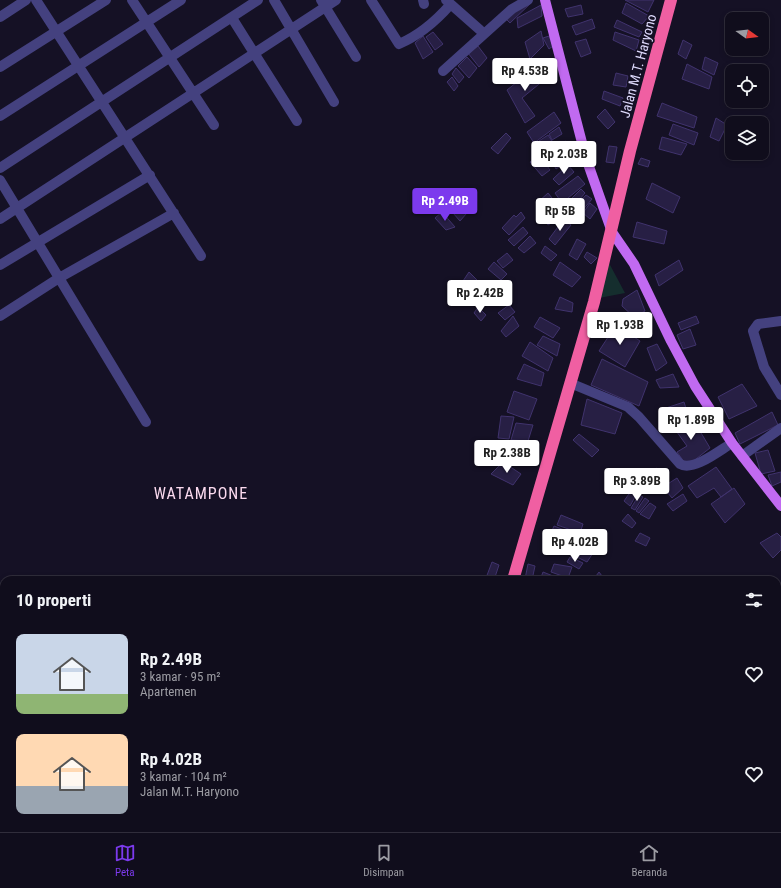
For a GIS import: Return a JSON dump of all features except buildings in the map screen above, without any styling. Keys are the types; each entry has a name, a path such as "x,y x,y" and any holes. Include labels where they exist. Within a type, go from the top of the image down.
{"highway":[{"name":"Jalan M.T. Haryono","path":"514,576 612,232 630,151 671,0"}],"main road":[{"path":"545,0 586,158 612,232 634,264 671,341 695,386 732,443 781,506"}],"street":[{"path":"0,17 26,0"},
{"path":"36,0 102,100 201,256"},
{"path":"0,67 56,30 106,0"},
{"path":"132,0 214,125"},
{"path":"0,116 181,0"},
{"path":"0,168 102,100 258,0"},
{"path":"274,0 334,102"},
{"path":"0,219 18,209 125,137 292,29 323,4 336,0"},
{"path":"371,0 399,44 415,37 438,20 448,2 480,30"},
{"path":"443,71 512,9 528,0"},
{"path":"323,4 356,57"},
{"path":"232,18 297,121"},
{"path":"0,265 150,175"},
{"path":"0,180 146,422"},
{"path":"0,316 59,278 174,212"},
{"path":"781,321 758,324 753,331 764,367 781,395"},
{"path":"570,383 628,407 639,417 684,467 696,465 732,443"},
{"path":"742,456 781,428"}],"green space":[{"path":"609,263 625,293 599,298"}],"district":[{"name":"WATAMPONE","path":"201,493"}]}
